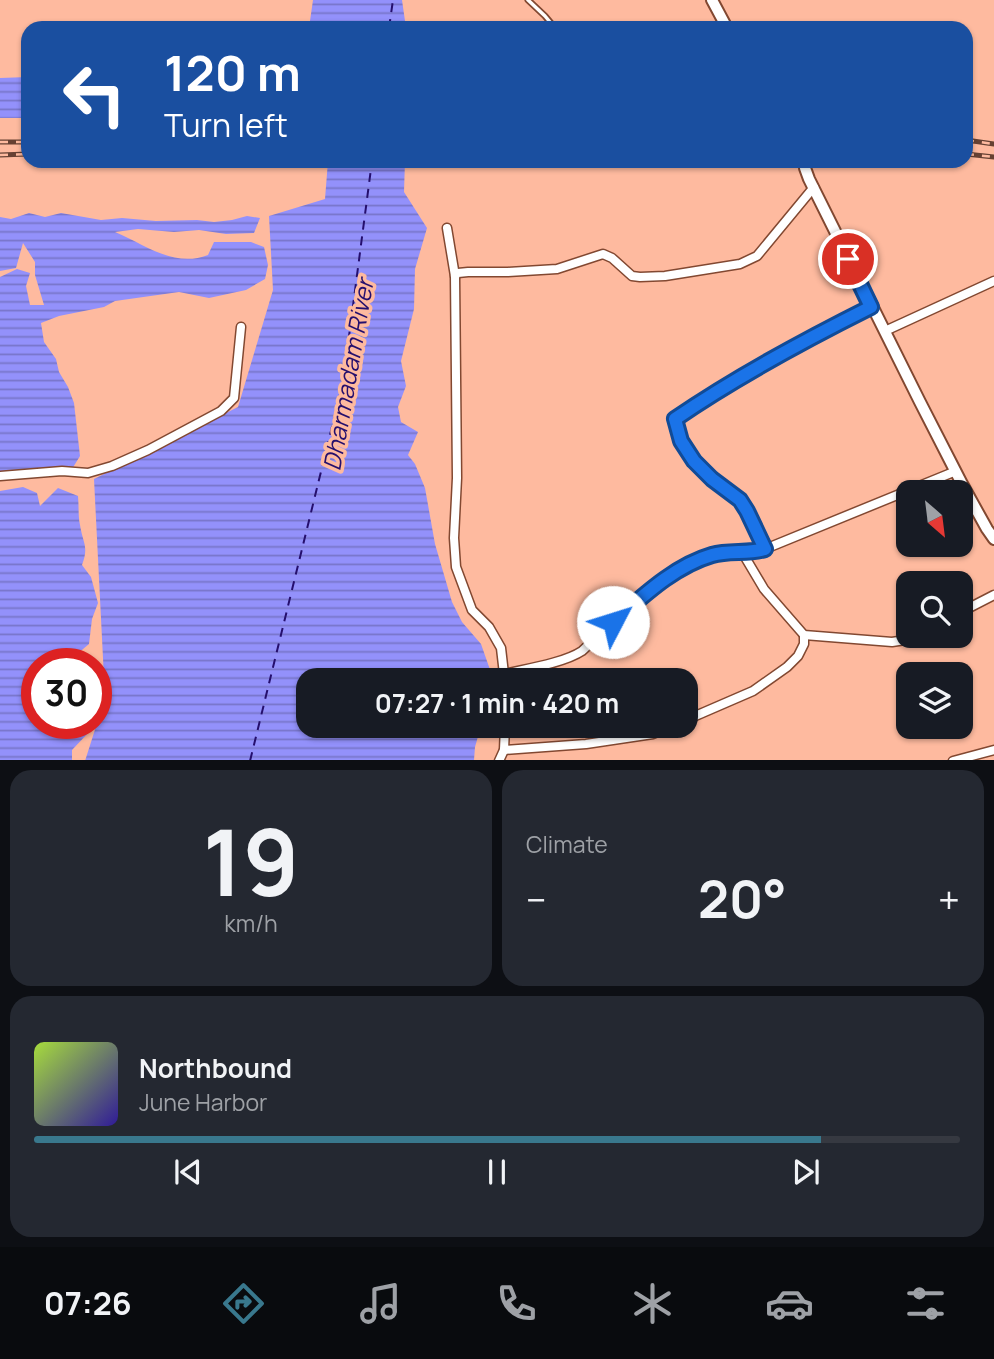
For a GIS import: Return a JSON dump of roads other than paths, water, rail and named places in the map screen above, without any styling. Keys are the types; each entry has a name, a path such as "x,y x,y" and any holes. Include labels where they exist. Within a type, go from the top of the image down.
{"main road":[{"path":"712,0 723,21"},
{"path":"806,168 871,307 994,539"}],"street":[{"path":"455,276 468,272 556,269 603,254 612,258 632,276 640,278 740,264 757,256 814,187"},
{"path":"447,228 455,276 456,567 472,610 489,627 501,648 503,668"},
{"path":"885,331 994,281"},
{"path":"765,549 740,500 694,461 681,441 675,419 768,362 871,307"},
{"path":"0,476 62,471 88,473 112,466 221,411 234,398 241,327"},
{"path":"533,668 581,651 643,596 689,565 714,554 765,549 956,471"},
{"path":"698,715 753,691 799,656 804,644 804,635 764,589 741,552"},
{"path":"973,606 994,595"},
{"path":"804,635 896,641"},
{"path":"499,760 504,750 504,738"},
{"path":"504,750 626,738"},
{"path":"957,760 994,751"}],"lane":[{"path":"527,0 549,21"}],"water":[{"path":"313,0 402,0 405,21 310,21"},
{"path":"21,77 21,118 0,118 0,78"},
{"name":"Dharmadam River","path":"327,168 405,168 404,192 427,228 415,269 414,309 401,361 406,386 398,407 401,422 418,432 408,455 415,464 425,488 435,544 452,602 462,622 481,644 489,668 296,668 296,738 478,738 474,760 85,760 92,739 112,739 112,648 102,648 94,479 238,407 273,290 269,216 325,199"},
{"path":"29,213 45,217 61,213 101,220 122,218 214,222 247,216 260,218 254,233 138,229 115,232 160,253 183,259 208,255 214,242 251,242 264,247 268,265 265,279 246,290 209,298 179,292 115,301 104,307 59,316 41,323 44,342 56,359 59,372 74,403 80,456 72,469 0,475 0,277 17,269 30,273 26,286 30,305 44,305 35,275 35,262 23,243 16,268 0,271 0,217 11,219"},
{"path":"23,487 37,493 40,506 58,488 78,496 79,522 85,549 82,565 91,577 98,603 92,619 89,644 84,648 21,648 21,739 82,739 72,750 72,760 0,760 0,491"}],"railway":[{"path":"973,141 994,144"},
{"path":"0,142 21,142"},
{"path":"0,155 21,154"},
{"path":"973,155 994,157"}]}
